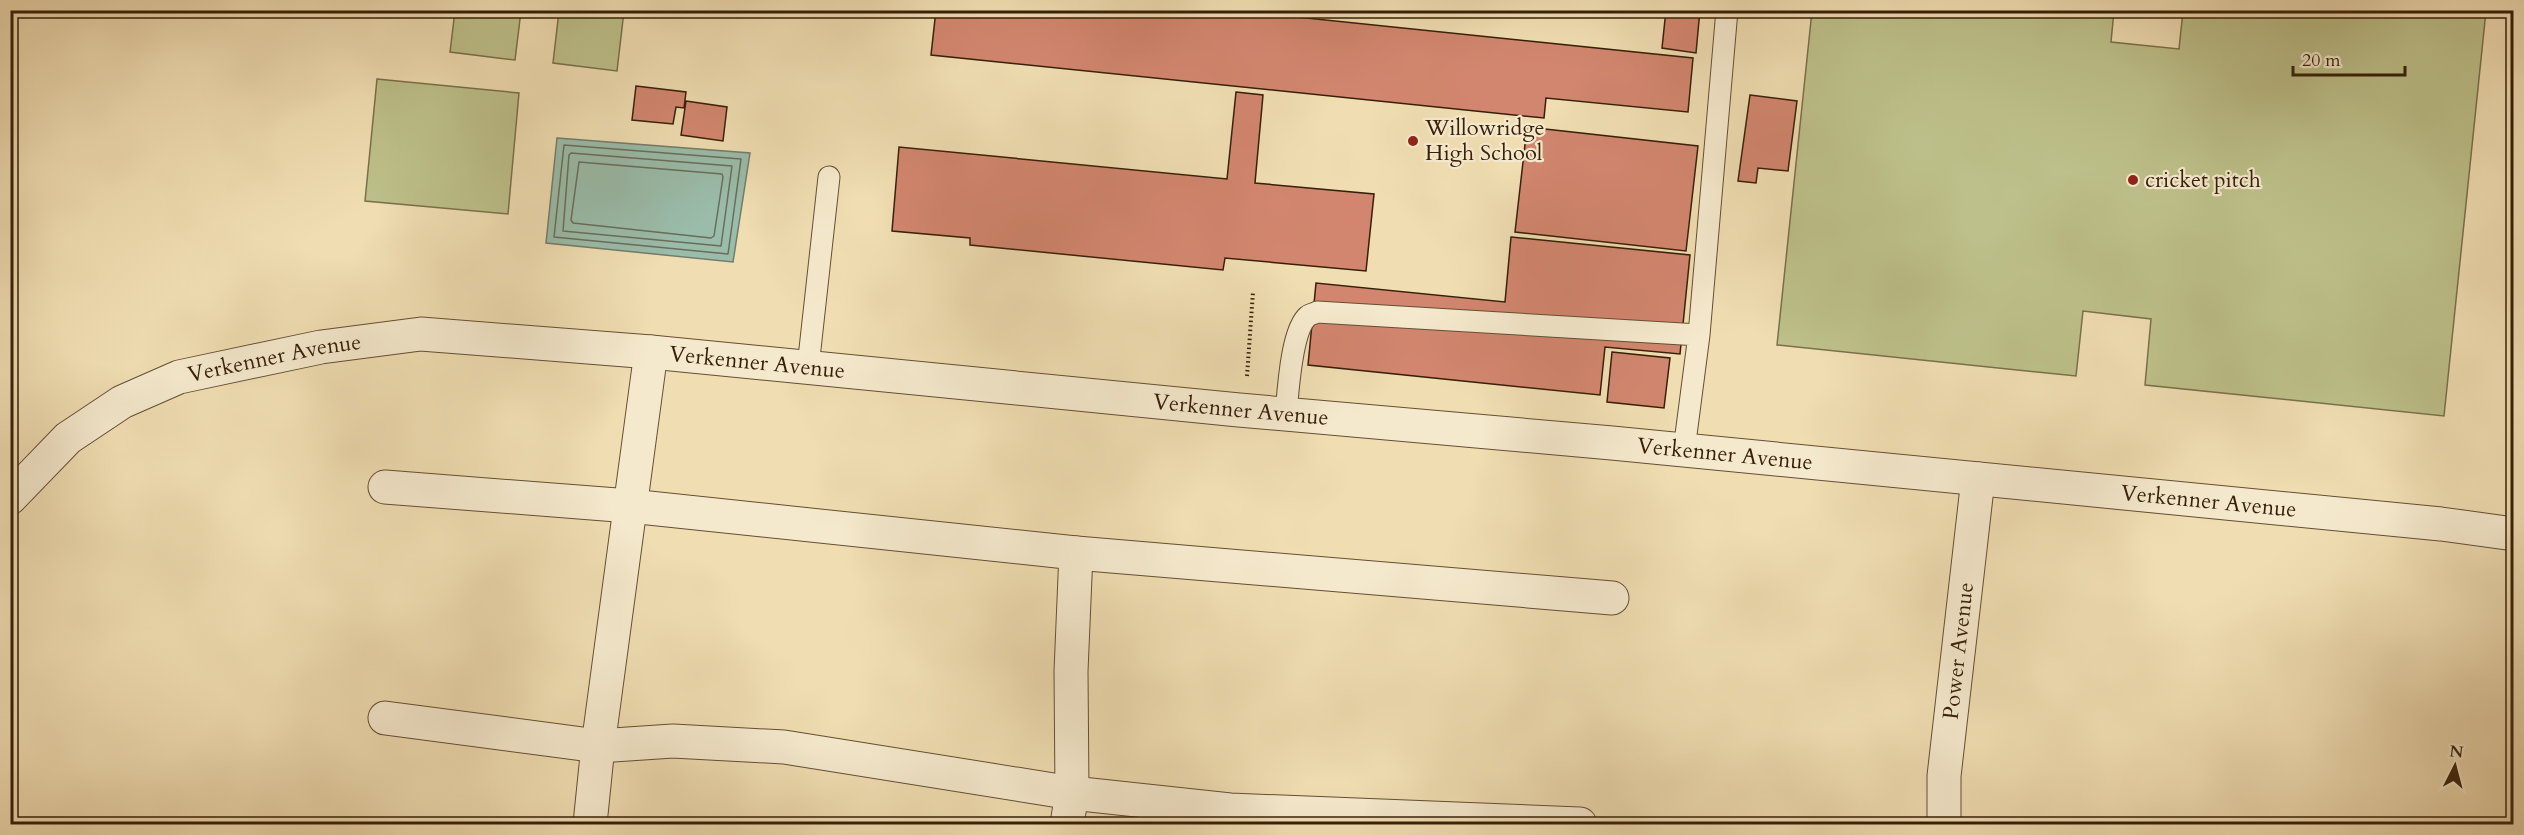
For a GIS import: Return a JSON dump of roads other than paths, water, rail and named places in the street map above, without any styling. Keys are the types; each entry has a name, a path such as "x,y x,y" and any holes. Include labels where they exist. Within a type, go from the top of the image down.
{"street":[{"name":"Verkenner Avenue","path":"10,498 68,438 122,402 179,377 321,346 421,334 651,352 1684,450 2441,524 2514,534"},
{"path":"590,825 598,746 651,352"},
{"name":"Power Avenue","path":"1944,825 1944,776 1978,479"},
{"path":"385,487 630,506 1076,553 1612,598"},
{"path":"1066,825 1072,793 1071,671 1076,553"},
{"path":"386,718 598,746 673,741 784,747 1072,793 1230,810 1580,825"}],"lane":[{"path":"1684,450 1699,335 1727,10"},
{"path":"807,367 829,177"},
{"path":"1286,414 1291,364 1299,330 1307,316 1317,312 1699,335"}],"water":[{"path":"557,138 750,153 733,262 546,243"}],"place":[{"name":"Willowridge High School","path":"1413,141"},
{"name":"cricket pitch","path":"2133,180"}]}
